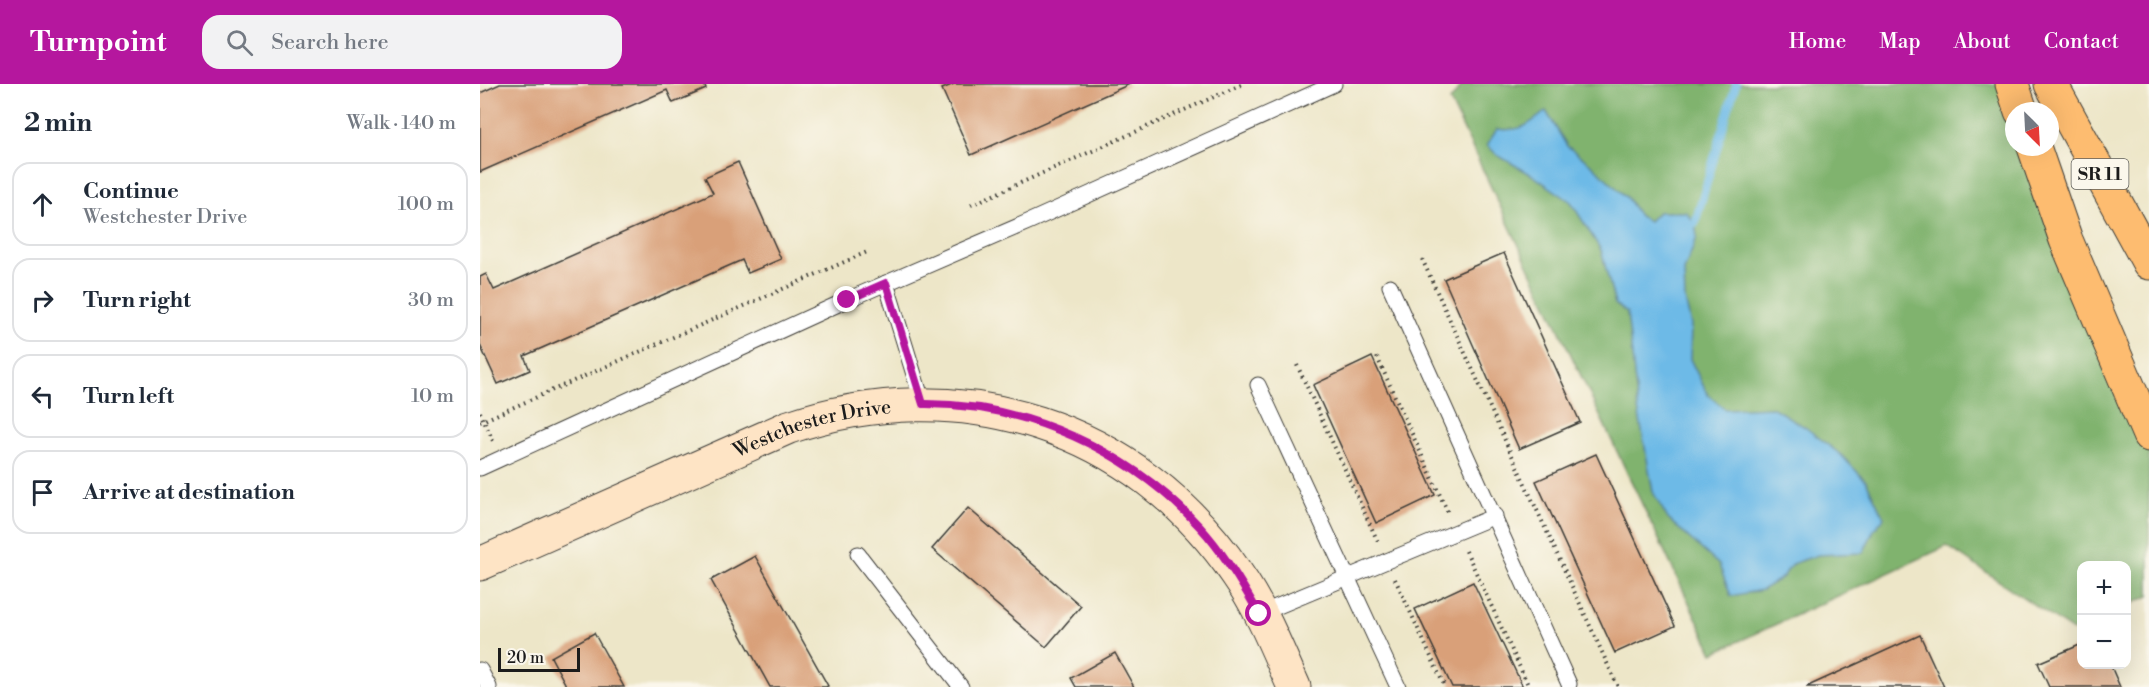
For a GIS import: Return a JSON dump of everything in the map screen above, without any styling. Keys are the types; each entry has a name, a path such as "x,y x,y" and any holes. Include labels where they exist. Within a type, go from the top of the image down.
{"highway":[{"path":"2012,84 2018,102"},
{"name":"SR 11","path":"2051,84 2149,263"},
{"path":"2037,156 2066,240 2149,435"}],"street":[{"name":"Westchester Drive","path":"480,564 789,428 847,411 901,404 984,409 1056,429 1100,449 1129,466 1169,496 1201,527 1237,574 1294,687"}],"lane":[{"path":"480,468 886,283 1028,222 1334,84"},
{"path":"886,283 923,404"},
{"path":"1390,286 1569,684"},
{"path":"1258,385 1398,687"},
{"path":"1259,614 1495,516"},
{"path":"858,554 960,687"},
{"path":"480,670 489,687"}],"path":[{"path":"971,205 1244,84"},
{"path":"482,422 867,252"},
{"path":"1422,259 1618,687"},
{"path":"1298,365 1445,687"},
{"path":"480,412 482,422 501,458"}],"green space":[{"path":"1463,84 2012,84 2013,102 2005,102 2005,156 2038,156 2149,435 2149,596 2131,604 2131,561 2077,561 2077,629 2073,631 1947,546 1713,653 1450,101"}],"water":[{"path":"1546,111 1567,146 1592,165 1627,198 1639,216 1649,221 1658,212 1686,212 1695,223 1697,237 1684,271 1685,299 1691,325 1690,359 1708,395 1725,409 1772,407 1805,427 1841,455 1866,481 1884,518 1874,530 1863,553 1818,555 1792,564 1783,577 1762,590 1731,596 1719,565 1668,519 1653,492 1638,409 1627,313 1615,304 1601,250 1571,202 1532,175 1497,155 1487,145 1497,129 1524,126"}],"building":[{"path":"500,84 704,84 706,89 673,103 667,90 480,172 480,93"},
{"path":"954,84 1130,84 971,155 942,89"},
{"path":"738,162 781,259 748,273 742,260 524,356 530,370 498,384 480,345 480,277 486,274 494,290 713,193 705,177"},
{"path":"1504,253 1580,422 1519,449 1444,279"},
{"path":"1372,357 1435,495 1376,523 1313,385"},
{"path":"1596,454 1675,626 1615,653 1536,481"},
{"path":"968,508 1081,606 1046,647 932,549"},
{"path":"755,556 828,686 770,687 711,580"},
{"path":"1473,582 1523,687 1452,687 1415,609"},
{"path":"594,633 624,687 567,687 551,657"},
{"path":"1920,635 1944,687 1806,687"},
{"path":"2077,646 2077,669 2112,669 2120,687 2049,687 2038,663"},
{"path":"1115,653 1134,687 1076,687 1071,678"}],"waterway":[{"path":"1695,223 1736,84"}],"route":[{"path":"847,300 886,283 923,404 984,409 1023,418 1056,429 1100,449 1138,472 1169,496 1201,527 1237,574 1259,614"}]}
